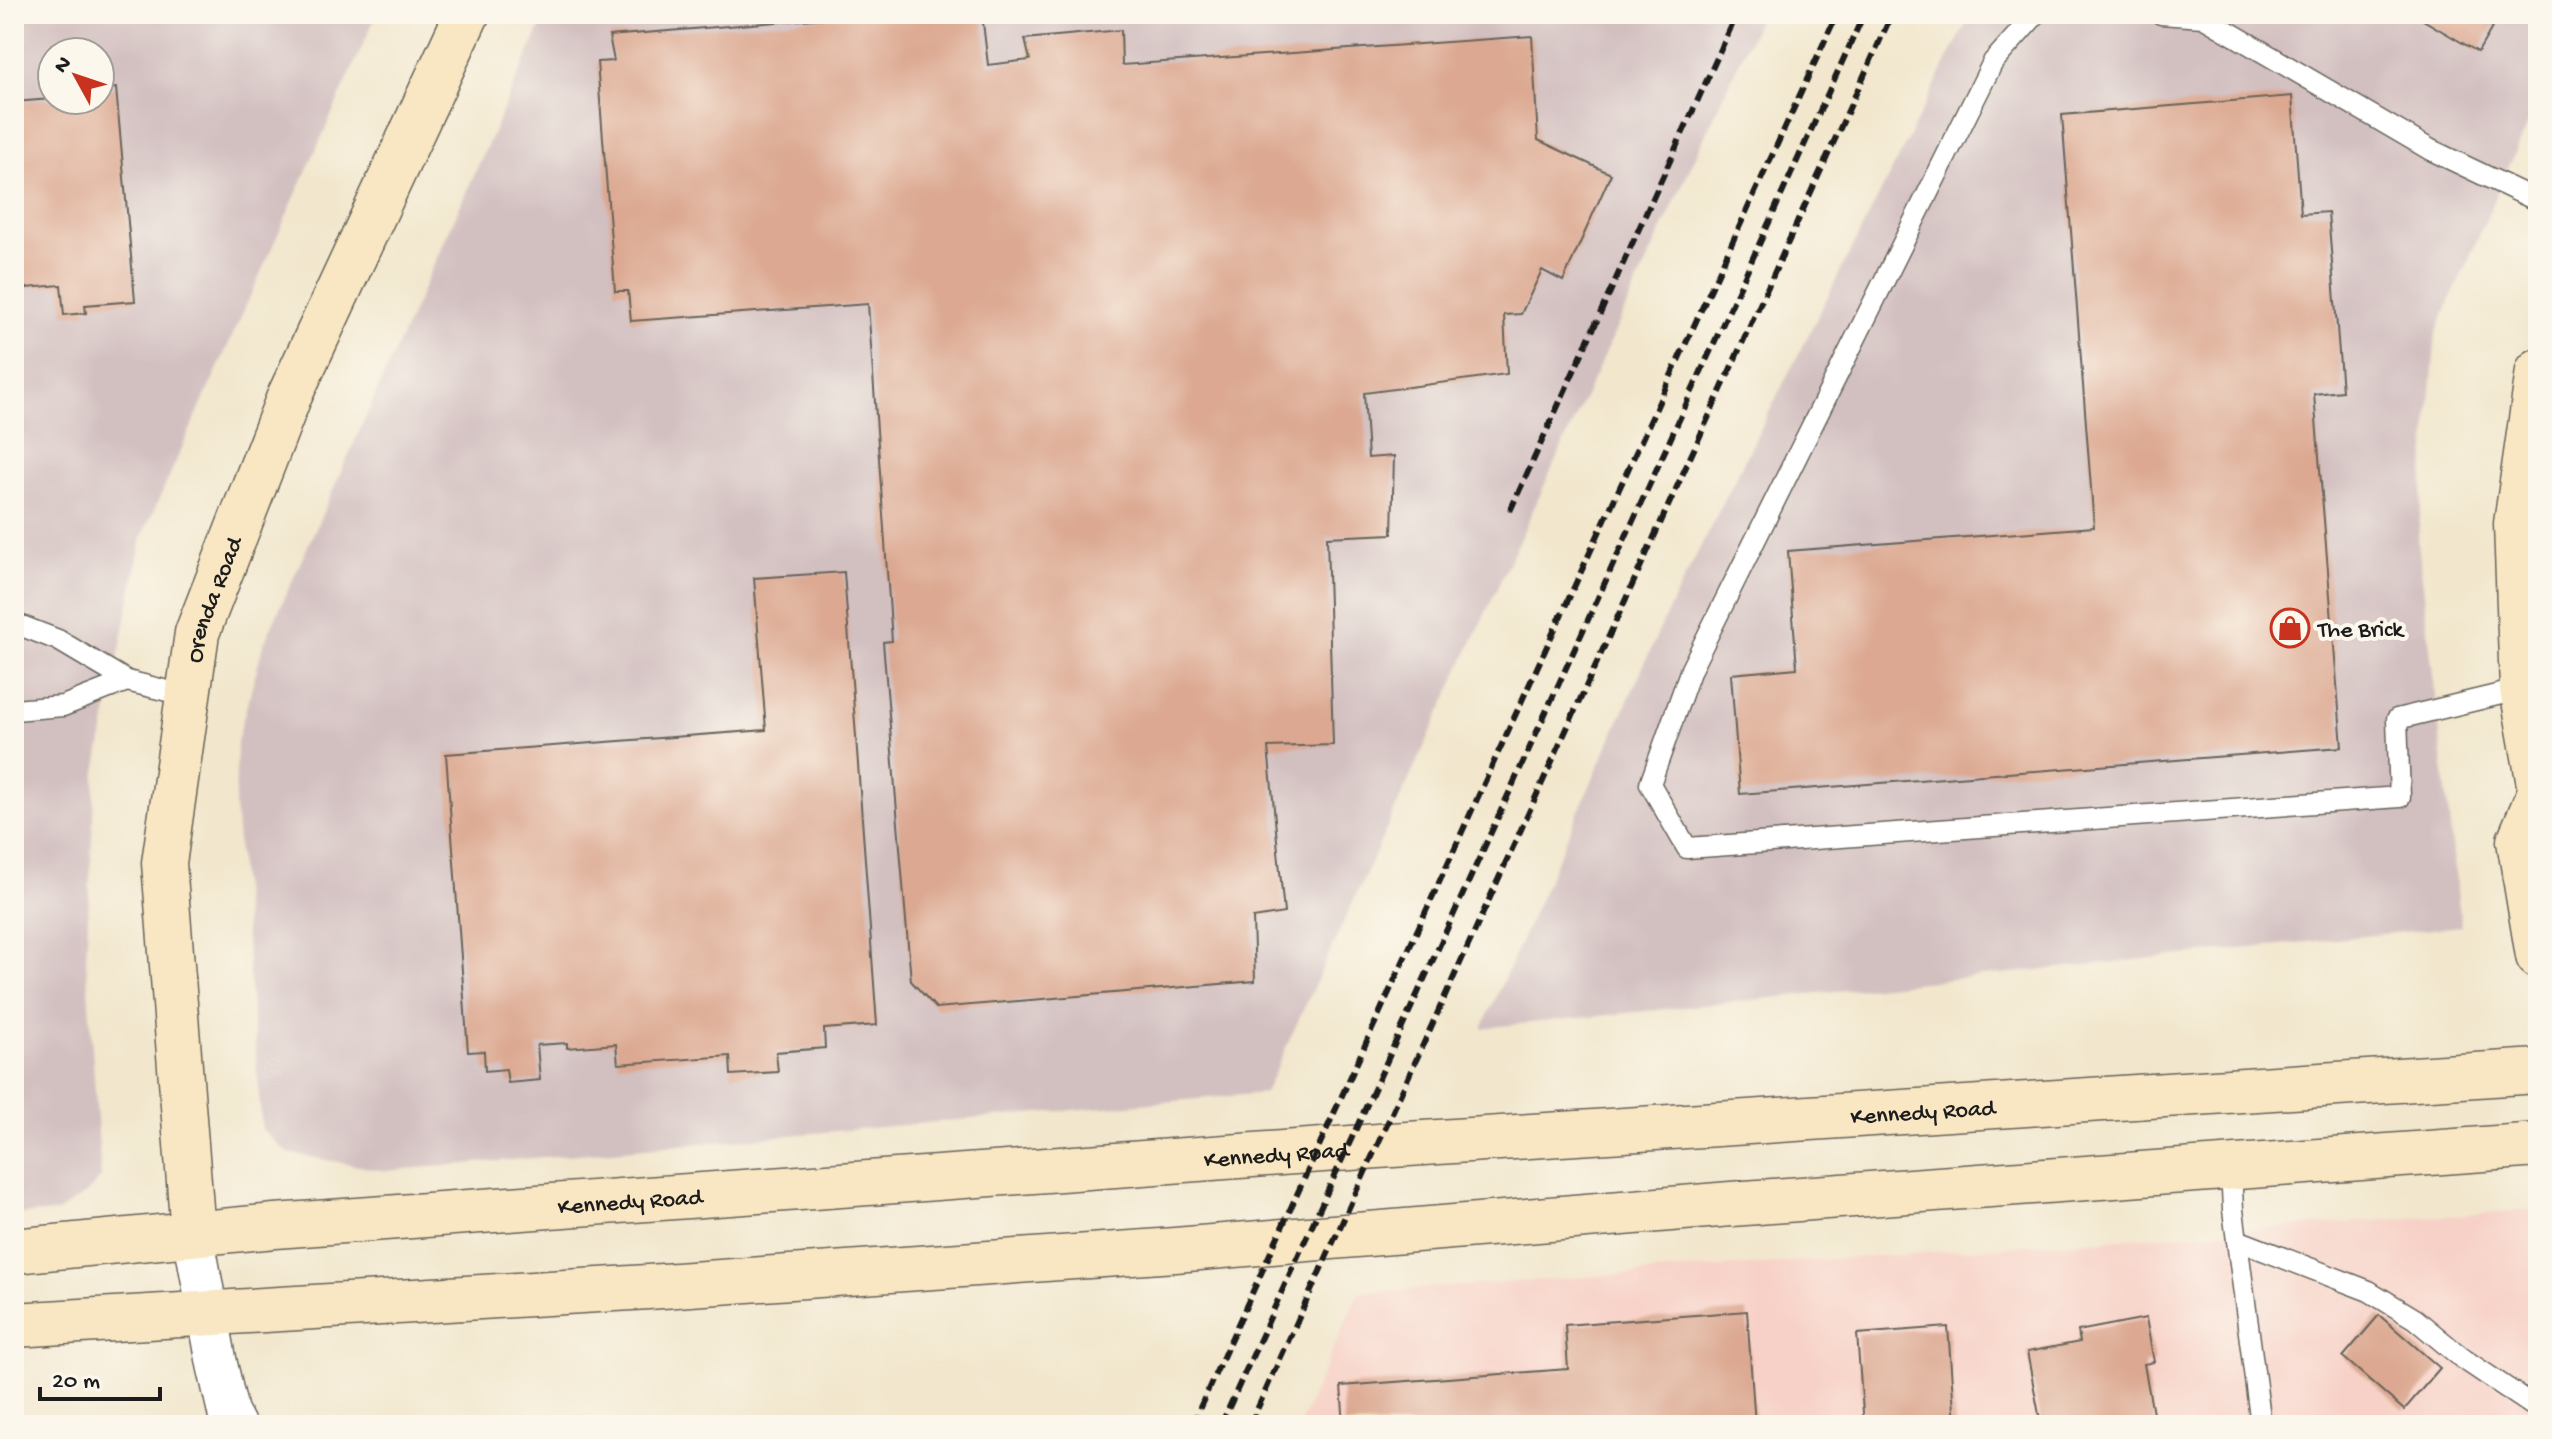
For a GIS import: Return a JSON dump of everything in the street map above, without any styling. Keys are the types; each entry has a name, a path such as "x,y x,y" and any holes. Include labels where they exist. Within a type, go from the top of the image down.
{"main road":[{"name":"Orenda Road","path":"193,1233 164,863 197,633 289,397 467,14"},
{"path":"2538,371 2516,524 2522,689 2538,779"},
{"path":"2538,796 2519,841 2538,956"},
{"name":"Kennedy Road","path":"14,1251 193,1233 1392,1145 2538,1071"},
{"path":"14,1325 207,1315 1175,1250 2538,1145"}],"street":[{"path":"193,1233 228,1412 235,1425"}],"lane":[{"path":"2036,14 1993,62 1691,669 1650,784 1687,848 2400,797 2397,719 2522,689"},
{"path":"2161,14 2203,17 2429,149 2538,201"},
{"path":"14,623 58,640 127,681 188,696"},
{"path":"14,710 63,706 127,681"},
{"path":"2231,1169 2261,1425"},
{"path":"2237,1240 2369,1291 2415,1319 2462,1358 2538,1409"}],"shaded area":[{"path":"14,14 377,14 142,537 95,777 86,959 101,1177 87,1193 58,1212 14,1215"},
{"path":"546,14 1761,14 1265,1093 386,1171 288,1153 262,1130 235,807 237,741 263,646"},
{"path":"1971,14 2538,14 2538,101 2436,333 2418,540 2461,926 1482,1028 1667,613"},
{"path":"2537,1209 2538,1425 1299,1425 1358,1293"},
{"path":"590,1414 591,1425 471,1425"}],"building":[{"path":"872,14 982,14 988,65 1030,60 1025,39 1121,30 1122,65 1532,36 1538,140 1611,174 1563,281 1542,270 1521,314 1504,315 1507,374 1364,393 1368,458 1394,456 1392,534 1327,537 1333,745 1268,747 1284,913 1253,918 1255,981 936,1008 911,981 883,642 892,641 868,304 631,321 628,291 615,291 597,62 614,61 609,36"},
{"path":"2413,14 2500,14 2478,52"},
{"path":"116,88 135,301 85,305 86,313 64,315 61,285 14,289 14,102 36,100 36,116 116,116"},
{"path":"2292,96 2301,214 2328,212 2342,391 2314,394 2342,747 1740,794 1731,674 1797,668 1788,551 2094,527 2062,115"},
{"path":"844,572 877,1025 824,1029 825,1048 776,1052 778,1072 731,1075 730,1056 618,1064 616,1044 567,1048 567,1043 537,1045 540,1080 508,1083 506,1069 485,1071 484,1051 468,1052 446,754 766,730 754,578"},
{"path":"1747,1311 1755,1425 1344,1425 1341,1386 1568,1369 1565,1325"},
{"path":"2379,1315 2440,1368 2404,1410 2343,1357"},
{"path":"2146,1318 2154,1362 2144,1364 2155,1425 2041,1425 2027,1352 2080,1342 2078,1331"},
{"path":"1948,1327 1955,1425 1864,1425 1857,1334"}],"railway":[{"path":"1510,511 1737,14"},
{"path":"1192,1425 1837,14"},
{"path":"1221,1425 1864,14"},
{"path":"1250,1425 1892,14"}],"place":[{"name":"The Brick","path":"2290,628"}]}
